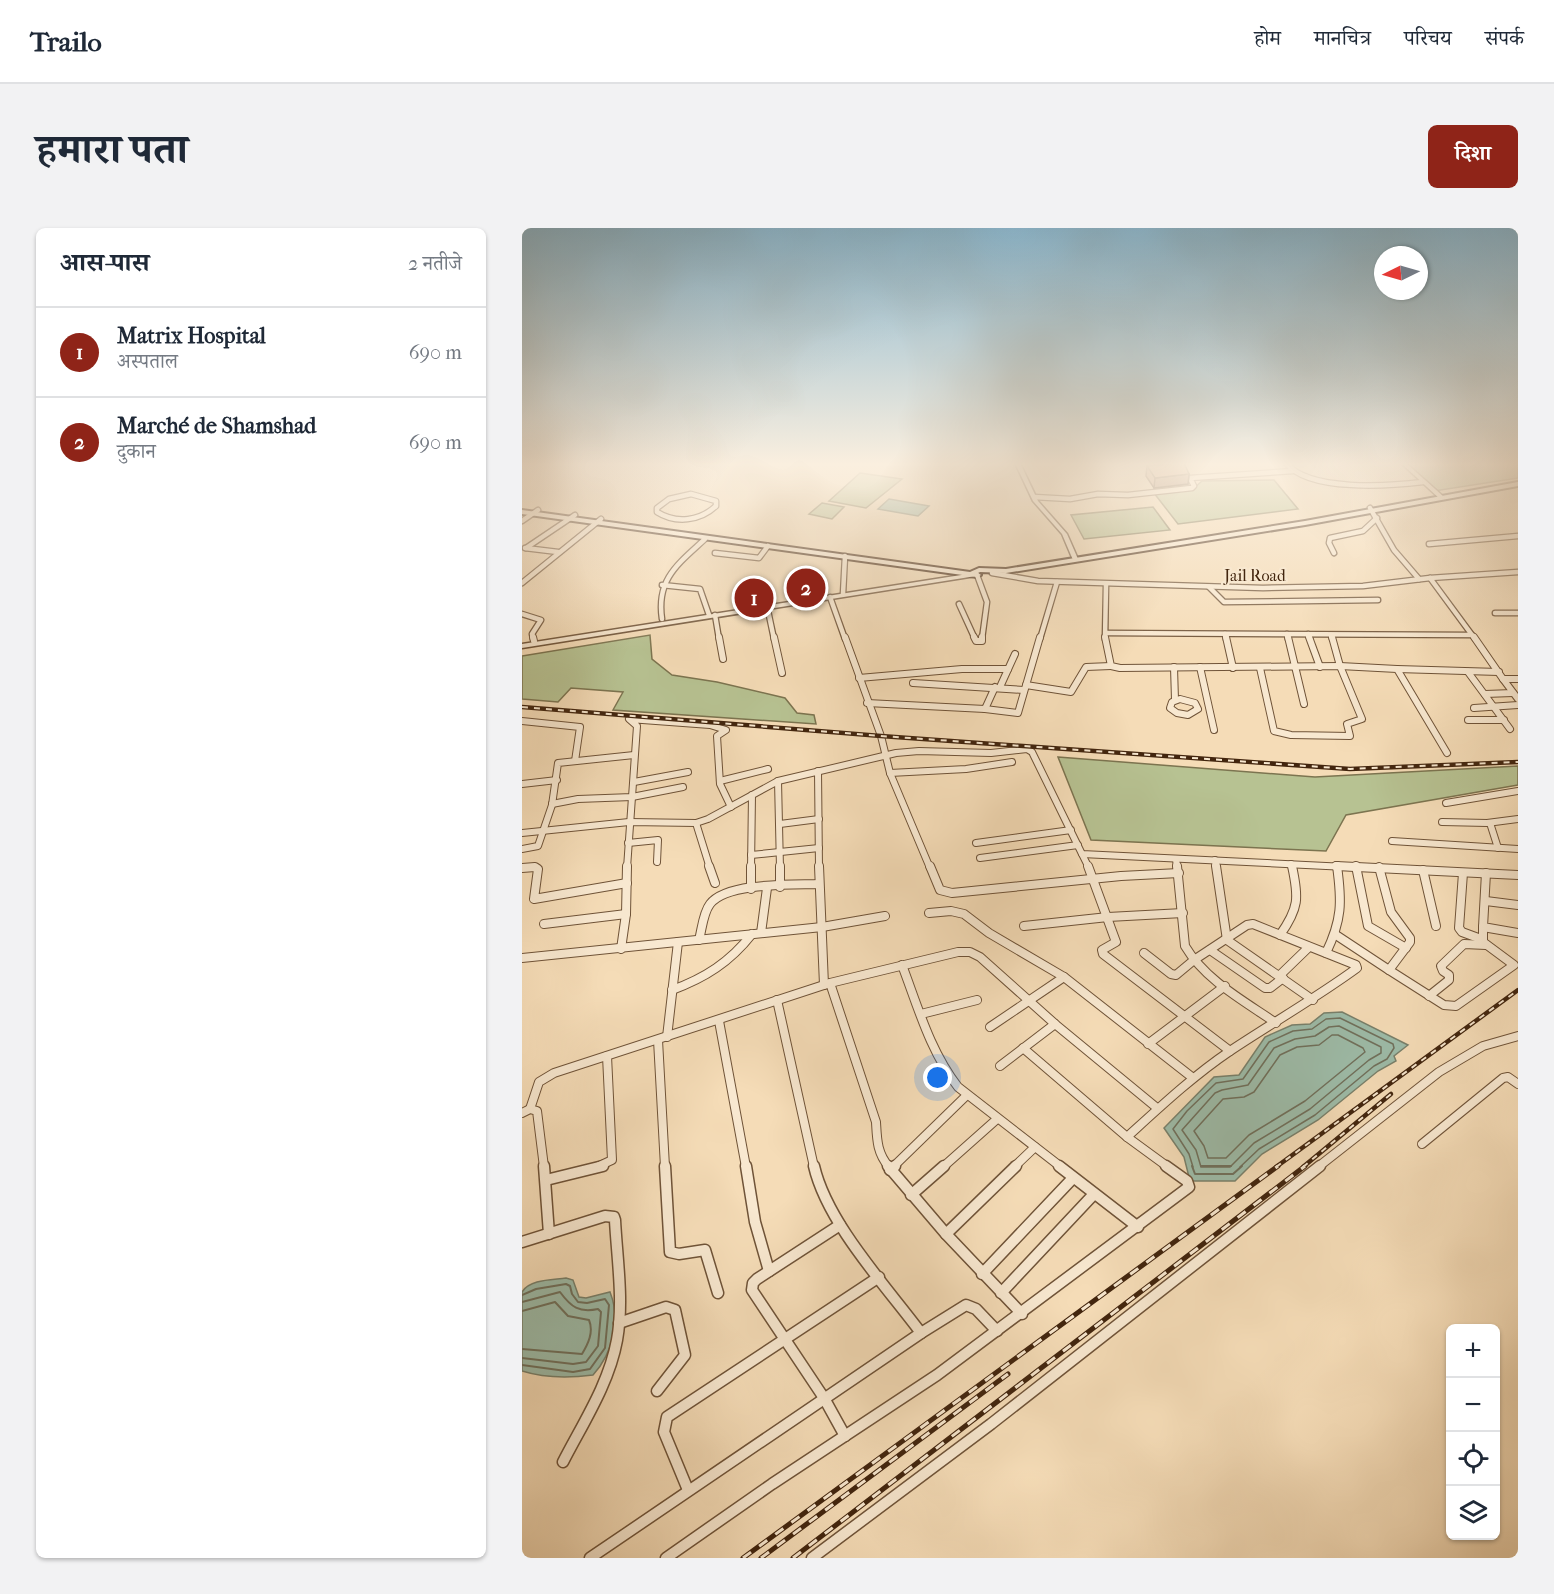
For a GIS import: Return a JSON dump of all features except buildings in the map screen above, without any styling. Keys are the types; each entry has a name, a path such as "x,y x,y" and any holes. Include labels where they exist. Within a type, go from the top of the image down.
{"main road":[{"path":"622,525 705,539 975,573 1274,525"},
{"path":"627,525 975,573"}],"street":[{"path":"524,548 559,525"},
{"path":"522,583 593,525"},
{"path":"1057,525 1064,534 1074,558"},
{"path":"1334,554 1329,543 1330,538 1362,531 1369,525"},
{"path":"1381,525 1394,550 1419,579"},
{"path":"1429,544 1518,536"},
{"path":"662,619 659,609 659,592 662,585 675,567 705,539"},
{"path":"715,553 759,558 768,546"},
{"path":"524,548 558,552"},
{"path":"843,594 845,556"},
{"name":"Jail Road","path":"992,572 1038,581 1106,585 1263,588 1363,586 1430,578 1515,573"},
{"path":"522,646 975,573 987,602 982,641 976,641 958,604"},
{"path":"1515,573 1518,580"},
{"path":"522,576 529,577"},
{"path":"1430,578 1518,699"},
{"path":"867,703 985,709 1018,713 1057,582"},
{"path":"662,585 700,589 712,615 723,659"},
{"path":"1106,585 1106,633 1108,660 1112,666"},
{"path":"1209,587 1224,602 1378,600"},
{"path":"1309,587 1315,601"},
{"path":"1263,588 1270,601"},
{"path":"830,597 881,736 884,756 890,773 940,890 952,893 1179,873"},
{"path":"767,606 782,673"},
{"path":"1495,613 1518,613"},
{"path":"522,614 541,620 532,634 534,641"},
{"path":"522,646 534,641 662,619 696,617"},
{"path":"522,646 679,623 696,617"},
{"path":"1106,633 1472,635"},
{"path":"1225,634 1233,668"},
{"path":"1287,634 1293,667 1304,704"},
{"path":"1308,634 1320,667"},
{"path":"1260,668 1274,730 1291,735 1350,736 1347,724 1362,719 1340,666 1331,635"},
{"path":"985,709 1015,654"},
{"path":"913,683 1025,687 1071,692 1086,667 1112,666 1120,669 1340,666 1498,672"},
{"path":"1174,667 1175,700 1170,708 1177,714 1193,714 1198,709 1191,701 1175,700"},
{"path":"1200,667 1214,730"},
{"path":"859,678 962,669 1008,669"},
{"path":"1397,669 1447,753"},
{"path":"1468,672 1510,729"},
{"path":"1503,679 1518,679"},
{"path":"1485,694 1514,691"},
{"path":"1474,708 1518,705"},
{"path":"621,949 626,914 629,822 637,726 629,719 710,725 726,730 717,736 720,781 731,807"},
{"path":"1467,720 1504,720"},
{"path":"522,721 580,727 575,761"},
{"path":"522,833 629,822 696,823 731,807 778,780 908,751 980,753 1030,750 1094,879 1108,918 1116,942 1102,950 1102,954 1230,1051"},
{"path":"522,849 538,846 546,830 557,780 558,763 634,755"},
{"path":"890,773 966,769 1012,762"},
{"path":"720,781 768,769"},
{"path":"818,771 819,884 827,984 876,1122 877,1146 882,1159 910,1195 1022,1314"},
{"path":"634,782 688,772"},
{"path":"522,784 557,780"},
{"path":"778,780 780,887"},
{"path":"552,804 578,799 632,797 683,787"},
{"path":"1446,804 1518,791"},
{"path":"751,889 752,795"},
{"path":"780,824 819,819"},
{"path":"1442,822 1490,823 1518,819"},
{"path":"696,823 700,842 715,883"},
{"path":"1490,823 1498,848"},
{"path":"976,843 1071,830"},
{"path":"628,843 658,840 657,862"},
{"path":"1392,841 1518,849"},
{"path":"980,858 1078,845"},
{"path":"751,855 819,848"},
{"path":"1082,854 1518,875"},
{"path":"1176,859 1185,946 1194,960 1276,1023"},
{"path":"1215,860 1227,940 1313,1000"},
{"path":"1280,935 1295,914 1298,905 1291,864"},
{"path":"1326,953 1336,935 1342,916 1337,865"},
{"path":"1356,866 1368,926 1406,948"},
{"path":"522,868 535,867 538,869 534,899 627,884"},
{"path":"1379,867 1391,912 1410,938 1406,948 1389,970"},
{"path":"1423,870 1436,926"},
{"path":"1336,935 1444,1005 1456,1006 1514,965 1512,961 1484,942 1462,932 1459,928 1463,873"},
{"path":"1484,942 1485,873"},
{"path":"699,940 709,905 716,898 751,889 819,884"},
{"path":"761,933 767,888"},
{"path":"1486,901 1518,905"},
{"path":"929,913 951,911 964,914 990,933 1064,977 1193,1078"},
{"path":"1024,926 1183,913"},
{"path":"544,924 626,914"},
{"path":"522,958 822,927 885,916"},
{"path":"1127,1137 1193,1078 1230,1051 1313,1000 1357,968 1356,965 1253,924 1246,925 1174,975 1144,954"},
{"path":"1483,927 1518,933"},
{"path":"672,990 712,974 728,962 752,934"},
{"path":"667,1037 678,942"},
{"path":"1429,996 1449,980 1449,975 1443,971 1441,966 1464,944 1484,942"},
{"path":"1210,950 1265,988 1270,988 1309,947"},
{"path":"549,1234 546,1180 537,1111 526,1111 539,1082 546,1077 827,984 958,952 970,952 980,957 1055,1024 1157,1108"},
{"path":"903,966 946,1073 967,1095 1138,1227"},
{"path":"990,1027 1064,977"},
{"path":"1148,1044 1225,986"},
{"path":"777,1000 817,1179 827,1204 840,1225 921,1333"},
{"path":"921,1014 977,1000"},
{"path":"719,1021 736,1105 755,1222 769,1271"},
{"path":"1000,1066 1055,1024"},
{"path":"812,1558 1001,1416 1439,1072 1483,1046 1518,1036"},
{"path":"658,1040 670,1252 677,1255 700,1249 705,1250 718,1293"},
{"path":"666,1558 1022,1314 1188,1189 1189,1185 1127,1137 1023,1048"},
{"path":"546,1180 605,1165 612,1160 607,1056"},
{"path":"1422,1144 1503,1078 1508,1077 1518,1084"},
{"path":"890,1170 967,1095"},
{"path":"910,1195 997,1119"},
{"path":"946,1234 1035,1147"},
{"path":"982,1274 1073,1178"},
{"path":"1001,1293 1094,1194"},
{"path":"522,1242 605,1216 614,1217 619,1323 611,1363 563,1462"},
{"path":"840,1225 757,1279 753,1283 752,1290 824,1398 845,1436"},
{"path":"688,1490 664,1432 663,1424 667,1417 879,1277"},
{"path":"590,1558 824,1398 966,1305 976,1309 997,1331"},
{"path":"619,1323 666,1307 675,1310 685,1355 657,1391"}],"shaded area":[{"path":"1076,525 1166,525 1170,530 1084,539"},
{"path":"650,635 652,659 672,675 717,682 785,698 797,713 814,715 816,724 613,710 623,692 571,688 558,702 522,699 522,656"},
{"path":"1058,757 1315,777 1518,766 1518,785 1346,815 1326,851 1091,840"}],"water":[{"path":"1342,1012 1408,1045 1394,1056 1396,1061 1378,1071 1318,1120 1262,1154 1235,1181 1190,1181 1184,1157 1164,1128 1214,1077 1239,1075 1265,1037 1292,1025 1310,1024 1324,1013"},
{"path":"566,1278 573,1280 579,1297 586,1298 610,1292 615,1325 606,1357 593,1375 557,1377 522,1371 522,1292 536,1282"}],"railway":[{"path":"522,707 881,736 1350,769 1518,762"},
{"path":"1276,1167 1518,990"},
{"path":"1303,1167 1391,1094"},
{"path":"743,1558 1278,1166"},
{"path":"793,1558 1305,1166"},
{"path":"761,1558 1008,1374"}],"place":[{"name":"Marché de Shamshad","path":"806,588"},
{"name":"Matrix Hospital","path":"754,598"}]}
